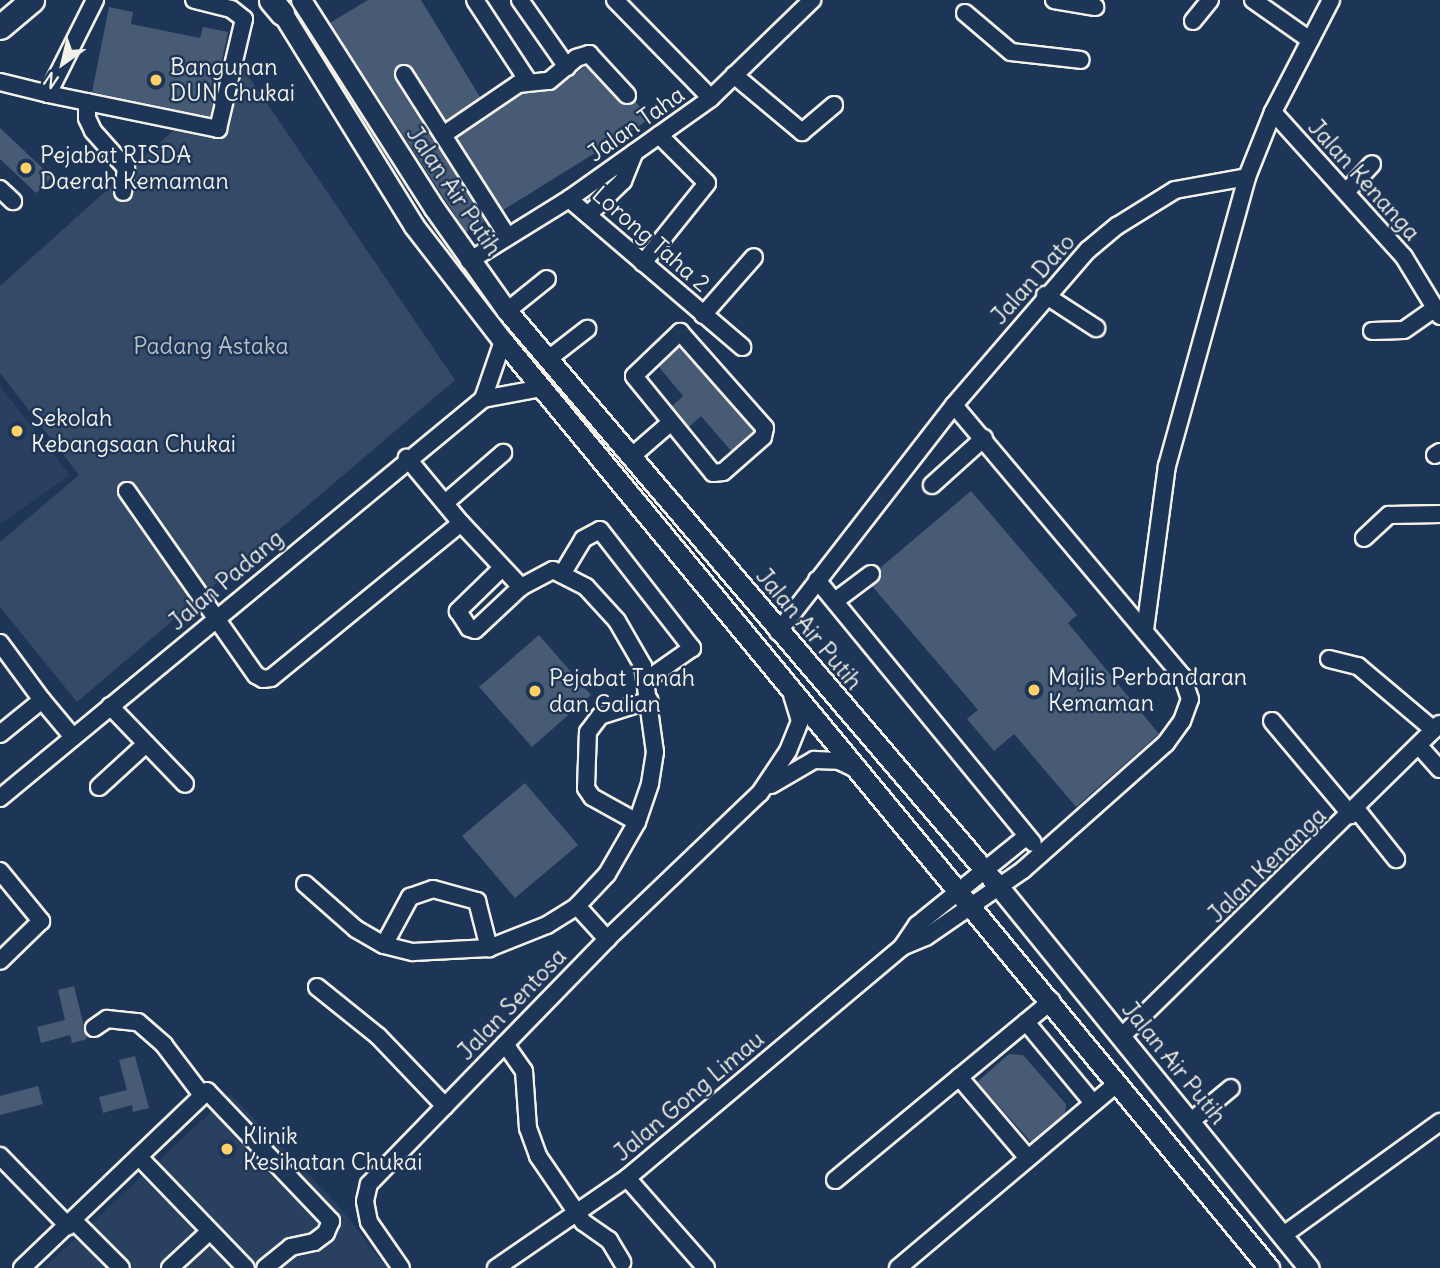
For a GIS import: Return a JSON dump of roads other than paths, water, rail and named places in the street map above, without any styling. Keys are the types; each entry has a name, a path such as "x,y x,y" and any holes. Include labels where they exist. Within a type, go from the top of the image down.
{"highway":[{"path":"0,27 32,0"}],"main road":[{"name":"Jalan Air Putih","path":"301,0 469,261 507,311 778,632 985,870 1309,1268"},
{"name":"Jalan Air Putih","path":"276,4 415,226 503,341 784,681 863,772 1269,1268"}],"street":[{"path":"48,94 95,0"},
{"path":"0,82 218,129 244,19 234,4 194,0"},
{"path":"475,0 528,81"},
{"path":"520,0 567,67"},
{"path":"615,0 711,98"},
{"name":"Jalan Taha","path":"469,261 569,199 711,98 811,0"},
{"path":"1054,0 1095,7"},
{"path":"1192,20 1210,0"},
{"path":"1253,0 1310,40"},
{"path":"1145,630 1167,466 1247,177 1273,113 1331,0"},
{"path":"965,13 1011,52 1081,60"},
{"path":"443,135 528,81 549,80 576,58 595,57 627,95"},
{"path":"404,74 508,237"},
{"path":"734,75 802,132 834,106"},
{"path":"87,102 87,118 93,131 126,168 123,192"},
{"name":"Jalan Kenanga","path":"1273,113 1404,257 1436,302"},
{"path":"643,262 707,183 659,135"},
{"path":"588,215 622,181 635,152"},
{"path":"1346,192 1372,164"},
{"name":"Jalan Dato","path":"778,632 954,405 1045,295 1088,250 1150,203 1175,190 1247,177"},
{"path":"0,189 13,201"},
{"name":"Lorong Taha 2","path":"569,199 742,347"},
{"name":"Lorong Taha 2","path":"703,314 754,257"},
{"path":"507,311 547,279"},
{"path":"1045,295 1096,328"},
{"path":"1372,331 1404,330 1436,302"},
{"path":"547,360 587,329"},
{"path":"684,333 765,432 718,474 670,423 634,376 676,334 684,333"},
{"path":"503,341 484,400 542,388"},
{"name":"Jalan Padang","path":"0,798 407,458 484,400"},
{"name":"Jalan Gong Limau","path":"902,947 926,937 999,887 1041,853 1166,743 1182,722 1190,699 1188,686 1145,630 954,405"},
{"path":"632,456 670,423"},
{"path":"932,485 984,438"},
{"path":"445,503 503,453"},
{"path":"407,458 461,523 521,587"},
{"path":"127,491 256,675 271,678 461,523"},
{"path":"1364,538 1389,515 1440,514"},
{"path":"564,571 583,539 600,530 692,648 645,681"},
{"path":"305,884 356,929 384,944 413,952 489,948 547,925 577,906 607,874 637,822 655,752 650,700 643,666 617,621 593,593 564,571 553,569 521,587 475,630 470,628 458,611 502,568"},
{"path":"835,601 871,574"},
{"path":"817,580 1041,853"},
{"path":"0,643 73,737"},
{"path":"1329,659 1358,666 1437,727"},
{"path":"760,793 788,751 800,721 784,681"},
{"path":"0,734 42,700"},
{"path":"637,822 592,797 586,788 588,732 600,716 650,700"},
{"path":"110,706 186,784"},
{"path":"1272,722 1396,859"},
{"name":"Jalan Kenanga","path":"1122,1036 1354,813 1437,727"},
{"path":"99,787 146,744"},
{"path":"1419,746 1440,769"},
{"path":"760,793 814,760 839,761 863,772"},
{"name":"Jalan Sentosa","path":"401,1268 369,1222 365,1192 607,939 760,793"},
{"name":"Jalan Gong Limau","path":"496,1268 627,1178 902,947 918,925 1027,836"},
{"path":"0,871 41,921 0,961"},
{"path":"384,944 410,897 433,889 477,901 489,948"},
{"path":"577,906 607,939"},
{"path":"317,987 378,1036 445,1106"},
{"path":"835,1180 1051,1001"},
{"path":"94,1028 107,1019 138,1022 164,1045 202,1095"},
{"path":"1026,1022 1093,1103"},
{"path":"505,1044 524,1071 528,1128 538,1156 583,1222 615,1247 622,1262"},
{"path":"959,1077 1028,1158"},
{"path":"898,1268 1118,1083"},
{"path":"1190,1122 1231,1088"},
{"path":"22,1268 71,1224 202,1095 209,1092 331,1221 326,1233 314,1242 291,1247 265,1268"},
{"path":"1282,1236 1440,1122"},
{"path":"0,1156 121,1268"},
{"path":"139,1157 246,1268"},
{"path":"627,1178 706,1268"},
{"path":"170,1268 210,1231"}],"place":[{"name":"Bangunan DUN Chukai","path":"156,80"},
{"name":"Pejabat RISDA Daerah Kemaman","path":"26,168"},
{"name":"Sekolah Kebangsaan Chukai","path":"17,431"},
{"name":"Majlis Perbandaran Kemaman","path":"1034,690"},
{"name":"Pejabat Tanah dan Galian","path":"535,691"},
{"name":"Klinik Kesihatan Chukai","path":"227,1149"}],"park label":[{"name":"Padang Astaka","path":"211,346"}]}
